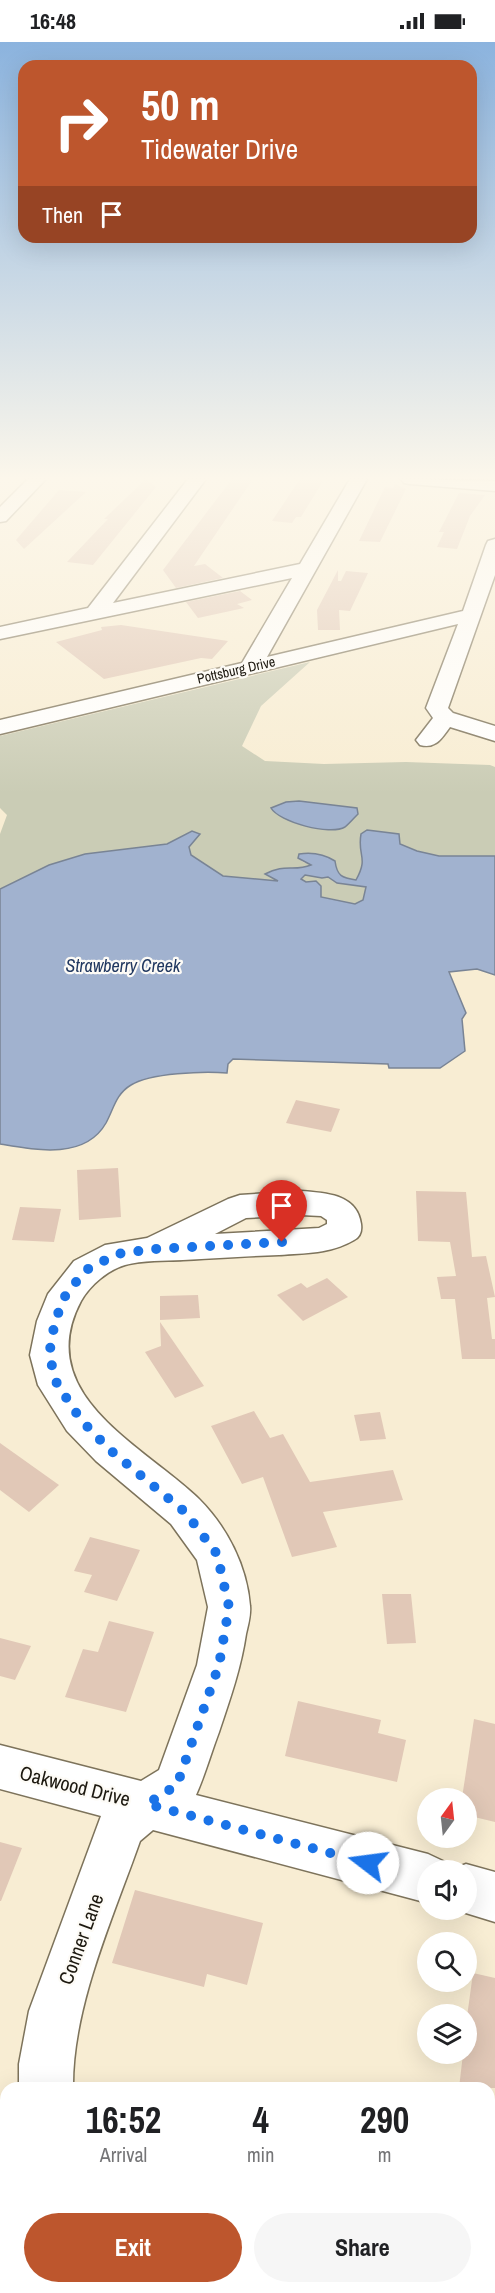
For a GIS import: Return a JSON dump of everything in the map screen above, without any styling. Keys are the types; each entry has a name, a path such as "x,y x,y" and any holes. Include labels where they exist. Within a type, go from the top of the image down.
{"street":[{"path":"94,614 117,584"},
{"path":"0,633 234,584"},
{"path":"251,666 297,584"},
{"path":"482,584 437,708 445,718 495,734"},
{"name":"Pottsburg Drive","path":"0,727 472,615"},
{"path":"428,740 445,718"},
{"name":"Conner Lane","path":"46,2082 46,2064 55,2012 122,1826 147,1804 177,1785 219,1665 229,1607 217,1554 185,1512 110,1450 81,1420 57,1384 49,1355 55,1321 66,1294 86,1270 117,1254 154,1249"},
{"name":"Oakwood Drive","path":"0,1767 417,1876"},
{"path":"477,1892 495,1897"}],"green space":[{"path":"310,662 261,706 242,746 265,761 324,764 406,762 495,767 495,878 361,853 364,865 356,880 342,878 336,871 299,858 303,862 321,868 337,883 366,887 363,901 0,976 0,834 7,815 0,808 0,736"}],"water":[{"path":"299,801 357,808 358,814 345,827 328,830 294,823 271,808 286,802"},
{"name":"Strawberry Creek","path":"367,830 399,834 400,844 439,856 495,856 495,975 477,969 449,972 466,1013 462,1019 465,1051 440,1068 389,1068 388,1064 233,1059 228,1064 227,1073 164,1075 131,1085 119,1097 97,1135 86,1143 58,1150 0,1144 0,889 49,865 85,854 167,844 192,831 200,834 189,847 191,855 223,876 278,881 265,874 278,869 311,865 298,858 299,854 309,853 322,855 335,861 341,875 356,880 362,866 361,834","holes":["305,875 328,877 337,883 366,887 363,900 355,904 321,897 321,886 316,881 306,882 301,879"]}],"building":[{"path":"173,584 195,584 176,588"},
{"path":"331,584 363,584 350,611 339,610 340,630 318,630 317,610"},
{"path":"240,591 252,600 237,604 244,608 198,618 186,602"},
{"path":"121,625 228,641 212,659 201,658 104,679 56,642 102,630 101,627"},
{"path":"296,1100 340,1109 331,1132 286,1123"},
{"path":"118,1168 121,1217 79,1220 77,1170"},
{"path":"416,1191 466,1192 472,1257 486,1256 495,1297 487,1298 492,1339 495,1339 495,1359 462,1359 455,1299 441,1299 437,1277 456,1276 450,1242 418,1241"},
{"path":"20,1207 61,1209 54,1242 12,1240"},
{"path":"327,1278 348,1297 303,1321 277,1295 301,1283 307,1288"},
{"path":"198,1295 200,1318 160,1320 160,1296"},
{"path":"160,1322 204,1386 175,1398 145,1352 161,1346"},
{"path":"254,1411 270,1438 283,1434 310,1482 393,1470 403,1500 323,1512 337,1547 292,1557 263,1477 242,1484 211,1426"},
{"path":"380,1412 386,1439 360,1441 354,1415"},
{"path":"0,1443 59,1485 29,1512 0,1490"},
{"path":"90,1537 140,1550 117,1601 84,1592 92,1575 74,1571"},
{"path":"382,1594 411,1594 416,1643 387,1644"},
{"path":"109,1621 154,1632 126,1712 65,1697 83,1649 98,1652"},
{"path":"0,1638 31,1646 15,1680 0,1676"},
{"path":"298,1701 381,1720 378,1733 406,1740 397,1782 285,1756"},
{"path":"474,1719 495,1724 495,1822 477,1818 477,1788 464,1788"},
{"path":"0,1842 22,1848 1,1901 0,1901"},
{"path":"135,1890 263,1923 247,1985 207,1974 204,1987 112,1963"},
{"path":"477,1974 495,1978 495,2082 460,2082 462,2064 477,2064 477,2004 469,2004 470,1992 477,1992"}],"route":[{"path":"282,1242 154,1249 117,1254 86,1270 66,1294 55,1321 49,1355 57,1384 81,1420 110,1450 185,1512 217,1554 229,1607 219,1665 177,1785 147,1804 368,1863"}]}
